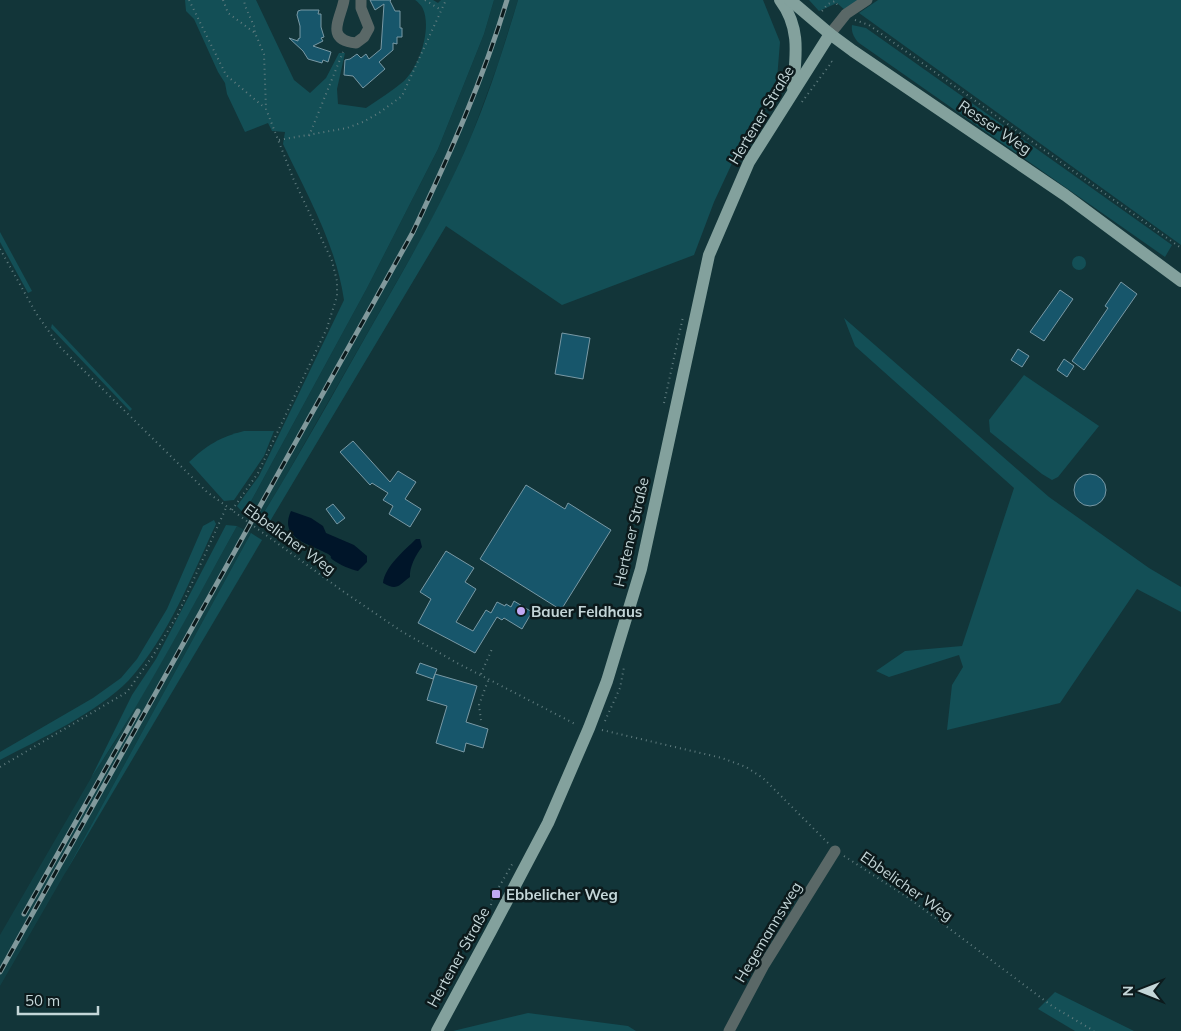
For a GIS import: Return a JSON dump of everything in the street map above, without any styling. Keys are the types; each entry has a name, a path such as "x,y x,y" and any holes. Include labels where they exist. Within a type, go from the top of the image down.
{"main road":[{"path":"780,0 787,10 796,34 793,93"},
{"name":"Resser Weg","path":"790,0 830,34 1065,195 1181,281"},
{"name":"Hertener Straße","path":"437,1031 548,823 607,681 641,569 709,255 749,162 830,34"}],"street":[{"path":"344,0 336,24 339,37 346,42 356,43 369,28 361,8 361,0"},
{"path":"830,34 846,14 867,0"},
{"name":"Hegemannsweg","path":"729,1031 764,965 835,850"}],"path":[{"path":"189,0 226,75 266,109"},
{"path":"223,0 228,13 255,33"},
{"path":"232,510 258,473 327,328 338,296 338,281 332,261 293,178 266,109 264,54 254,26 244,6 244,0"},
{"path":"425,0 441,10"},
{"path":"279,140 347,128 379,114 402,96 446,0"},
{"path":"814,20 828,4 835,1 846,14 856,21 869,25 1181,248"},
{"path":"309,136 346,42"},
{"path":"745,145 783,74"},
{"name":"Ebbelicher Weg","path":"0,249 36,313 60,346 207,492 344,592 401,631 572,723 714,756 746,767 763,778 835,850 910,899 1052,1006 1094,1031"},
{"path":"662,411 683,315"},
{"path":"0,767 127,692 154,654 178,614 227,507"},
{"path":"481,674 492,649"},
{"path":"481,720 479,705 490,678"},
{"path":"490,906 514,860"}],"shaded area":[{"path":"185,0 256,0 294,80 310,93 326,78 339,53 345,53 337,89 338,104 366,108 404,81 415,67 423,47 426,27 422,8 415,0 433,0 438,3 441,0 494,0 484,34 438,149 367,288 244,514 237,506 259,476 344,300 328,239 283,144 285,132 272,131 268,123 245,132 227,94 225,83 218,72 194,19 186,11"},
{"path":"494,0 518,0 498,64 471,137 447,191 258,522 244,514 367,288 438,149 484,34"},
{"path":"518,0 763,0 780,42 777,79 748,129 714,202 694,255 562,305 446,226 266,528 258,522 408,263 459,164 490,88"},
{"path":"809,0 862,0 846,11 837,3 819,11"},
{"path":"878,0 1181,0 1181,245 859,13"},
{"path":"852,25 866,28 1172,245 1165,257 859,43 853,35"},
{"path":"0,232 32,291 28,293 0,242"},
{"path":"1076,256 1082,256 1086,263 1082,270 1076,270 1072,266 1072,260"},
{"path":"844,318 1049,497 1149,568 1181,587 1181,612 1137,589 1060,703 947,730 952,685 963,667 959,655 889,677 876,671 905,651 962,646 1014,488 855,346"},
{"path":"52,324 132,409 130,411 51,328"},
{"path":"1024,375 1099,426 1058,477 1052,480 990,432 989,420"},
{"path":"244,431 274,431 264,456 234,500 224,501 189,462 214,442"},
{"path":"291,511 311,518 323,526 326,533 354,545 367,556 367,562 358,571 352,569 336,562 328,554 298,539 289,528 288,520"},
{"path":"214,520 216,524 178,605 156,645 129,680 116,692 85,714 0,760 0,752 93,698 121,678 137,659 167,609 203,526"},
{"path":"226,525 237,526 149,685 91,778 132,695 156,659"},
{"path":"237,526 251,533 64,875 0,986 0,935 174,640"},
{"path":"251,533 262,540 64,875"},
{"path":"416,539 420,539 422,547 413,561 410,577 395,587 383,583 384,577 391,565"},
{"path":"1055,992 1134,1031 1075,1031 1038,1009"},
{"path":"528,1013 628,1026 636,1031 453,1031"}],"building":[{"path":"370,0 391,0 395,11 400,11 402,37 397,37 397,44 393,43 393,50 379,62 385,69 363,88 353,76 344,75 345,60 357,54 361,58 366,54 369,59 381,49 384,4 375,10"},
{"path":"319,10 318,14 321,14 321,27 324,37 321,38 323,41 313,46 331,52 328,62 323,60 322,63 308,59 303,51 289,38 298,41 300,38 300,26 297,15 298,11"},
{"path":"1121,282 1137,294 1084,370 1072,361 1108,308 1105,306"},
{"path":"1060,290 1073,299 1044,341 1030,332"},
{"path":"562,333 590,338 583,379 555,374"},
{"path":"1018,349 1029,356 1022,367 1011,360"},
{"path":"1064,359 1074,366 1067,377 1057,370"},
{"path":"353,441 390,482 398,471 416,482 405,499 421,509 410,527 389,514 393,506 383,500 388,493 372,483 370,485 340,452"},
{"path":"1090,474 1101,479 1106,490 1101,501 1090,506 1079,501 1074,490 1079,479"},
{"path":"526,485 565,509 568,503 611,530 561,610 480,559"},
{"path":"333,504 345,518 337,524 326,509"},
{"path":"446,551 474,568 465,582 476,589 456,622 473,631 486,610 491,613 497,602 511,607 514,601 532,612 522,629 504,618 502,620 497,617 475,653 418,623 431,599 420,592"},
{"path":"420,663 437,669 433,679 416,673"},
{"path":"435,674 477,686 466,722 488,729 483,748 466,743 464,752 436,743 447,706 427,700"}],"railway":[{"path":"0,972 413,232 464,118 498,30 507,0"},
{"path":"24,914 138,711"}],"place":[{"name":"Bauer Feldhaus","path":"521,611"},
{"name":"Ebbelicher Weg","path":"496,894"}]}
